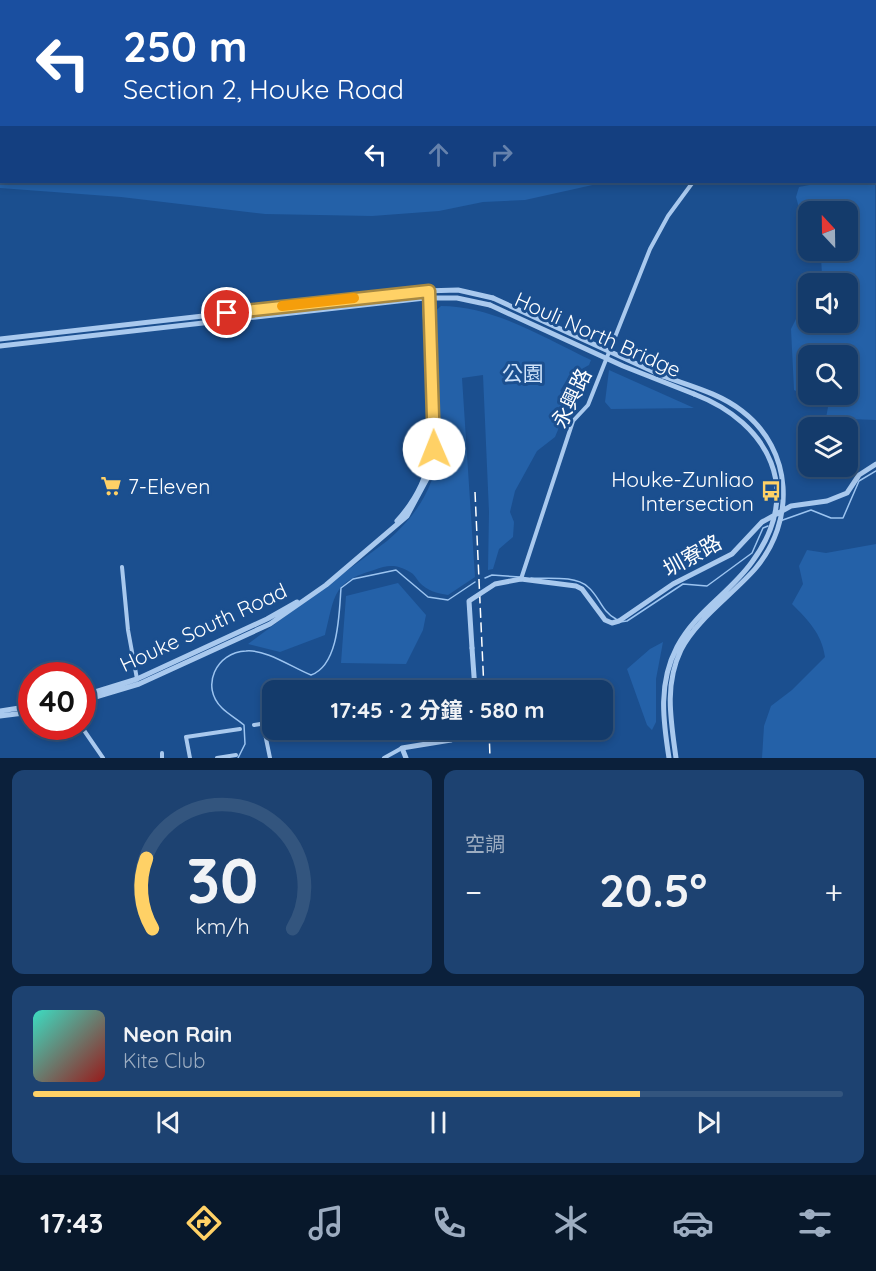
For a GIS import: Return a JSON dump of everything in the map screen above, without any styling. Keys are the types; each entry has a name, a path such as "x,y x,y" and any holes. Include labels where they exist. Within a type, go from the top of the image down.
{"street":[{"name":"永興路","path":"521,579 573,422 588,405 611,341 650,249 668,216 692,183"},
{"name":"Houli North Bridge","path":"427,295 458,290 493,298 663,376 726,400 757,424 770,440 781,469 783,510"},
{"name":"Houli North Bridge","path":"427,295 490,305 623,366 694,394 736,415 762,444 773,467 776,480 775,514 767,541 754,566"},
{"path":"0,339 134,323 427,295"},
{"name":"Houke South Road","path":"96,696 138,681 285,610 394,525 415,499 428,465 431,448 431,363 427,295"},
{"path":"0,346 135,331 274,311"},
{"path":"134,323 135,331"},
{"name":"圳寮路","path":"521,579 576,586 582,589 605,620 612,623 619,621 673,584 732,554 762,522 775,514 801,504 827,501 847,493 859,475 876,465"},
{"path":"676,758 669,694 682,649 772,544 783,510"},
{"path":"669,758 663,708 664,690 677,647 699,616 754,566"},
{"path":"122,567 128,630 138,681"},
{"path":"474,680 469,601 495,584 521,579"},
{"name":"Houke South Road","path":"96,692 138,681"},
{"path":"0,711 18,708"},
{"path":"0,716 18,714"},
{"path":"254,725 262,724"},
{"path":"190,758 186,737 240,729"},
{"path":"91,740 103,758"},
{"path":"266,740 270,758"},
{"path":"384,758 402,747 451,740"},
{"path":"402,747 406,758"},
{"path":"217,758 236,755"}],"green space":[{"path":"0,183 602,183 525,200 483,202 439,211 372,216 265,214 121,197 0,188"},
{"path":"820,183 875,183 876,420 858,419 858,417 826,417 828,407 824,405 858,405 858,345 798,345 798,392 794,390 791,329 798,315 798,333 858,333 858,273 822,273 821,261 858,261 858,201 798,201 798,204 796,197 799,187"},
{"name":"公園","path":"441,306 461,307 499,317 591,360 589,365 569,376 560,391 572,396 555,437 537,451 515,491 510,512 514,522 513,537 499,549 493,569 488,570 489,512 483,375 462,378 475,577 448,595 429,590 411,573 400,568 388,566 379,568 350,580 338,592 325,635 280,652 248,644 387,541 407,522 422,500 433,476 439,448 434,312"},
{"path":"609,370 694,408 611,409 605,402"},
{"path":"876,544 876,758 762,758 764,726 771,706 792,690 825,657 817,634 792,604 803,584 799,566 807,550 826,553"},
{"path":"398,583 426,615 423,630 406,664 341,663 346,596"},
{"path":"663,642 656,679 656,722 652,730 647,725 627,669 650,649"}],"waterway":[{"path":"780,521 811,510 831,518 843,518 859,481 876,471"},
{"path":"620,622 627,621 683,584 707,586 752,553 763,528 768,526"},
{"path":"238,758 245,744 244,725 222,708 215,700 212,690 214,672 226,657 235,653 254,651 271,656 311,675 327,661 332,650 336,638 341,588 353,579 396,570 428,597 448,600 475,582"},
{"path":"485,578 492,575 520,577"},
{"path":"531,578 568,579 582,583 616,619"}],"railway":[{"path":"475,492 484,680"},
{"path":"489,740 490,758"}],"slow traffic":[{"path":"282,306 354,298"}],"place":[{"name":"7-Eleven","path":"111,486"},
{"name":"Houke-Zunliao Intersection","path":"771,491"}],"route":[{"path":"227,313 429,291 434,449"}]}
